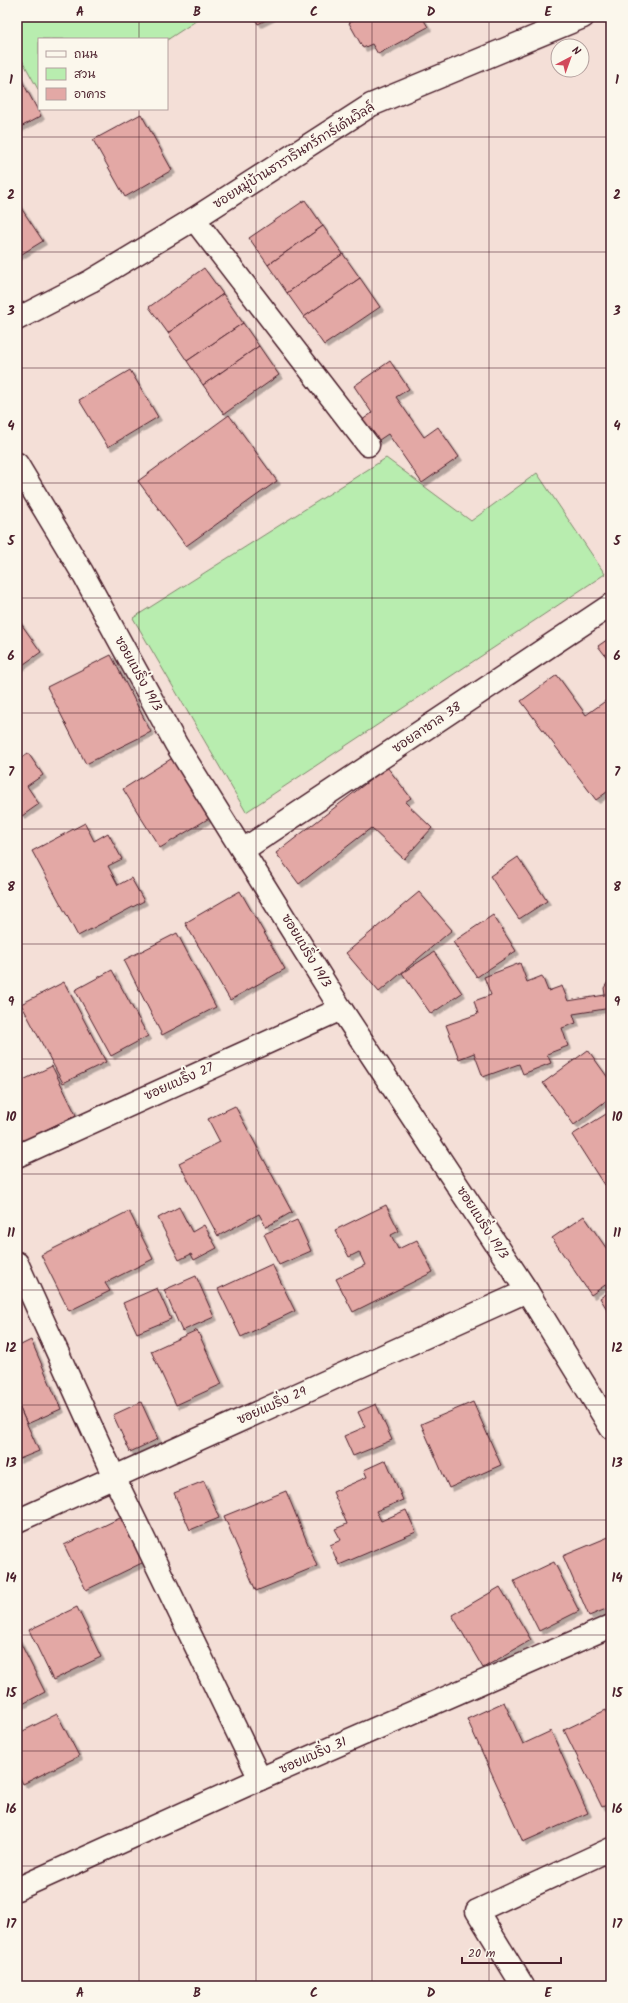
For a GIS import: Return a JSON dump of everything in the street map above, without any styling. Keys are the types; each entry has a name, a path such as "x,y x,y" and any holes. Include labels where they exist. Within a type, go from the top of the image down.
{"street":[{"name":"ซอยหมู่บ้านธารารินทร์การ์เด้นวิลล์","path":"17,319 90,281 194,219 371,105 583,17"},
{"path":"194,219 368,445"},
{"name":"ซอยแบริ่ง 19/3","path":"17,464 82,572 176,744 341,1009 528,1291 611,1428"},
{"name":"ซอยลาซาล 38","path":"243,850 611,605"},
{"name":"ซอยแบริ่ง 27","path":"17,1156 341,1009"},
{"path":"17,1263 114,1477 260,1779"},
{"name":"ซอยแบริ่ง 29","path":"17,1521 528,1291"},
{"name":"ซอยแบริ่ง 31","path":"17,1889 260,1779 611,1626"},
{"path":"523,1986 477,1911 611,1849"}],"green space":[{"path":"17,17 202,17 168,39 168,38 38,38 38,89 17,51"},
{"path":"386,458 471,521 537,473 605,574 246,812 133,618"}],"building":[{"path":"254,17 272,17 258,24"},
{"path":"358,17 422,17 428,27 378,54 372,44 363,48 349,23"},
{"path":"17,72 41,116 17,129"},
{"path":"141,114 172,170 125,197 93,140"},
{"path":"305,200 323,226 268,265 249,238"},
{"path":"17,202 43,241 17,257"},
{"path":"323,226 343,254 287,293 268,265"},
{"path":"343,254 360,278 304,317 287,293"},
{"path":"204,268 223,294 168,333 149,307"},
{"path":"360,278 380,307 324,345 304,317"},
{"path":"223,294 243,323 187,361 168,333"},
{"path":"243,323 259,346 203,385 187,361"},
{"path":"259,346 279,375 224,414 203,385"},
{"path":"390,361 409,389 396,397 424,437 438,427 459,457 422,483 388,434 373,444 358,423 372,413 354,386"},
{"path":"130,370 158,417 108,447 79,400"},
{"path":"229,415 277,481 186,546 138,481"},
{"path":"17,618 41,652 17,669"},
{"path":"611,637 611,663 598,646"},
{"path":"111,655 151,732 86,764 47,687"},
{"path":"557,675 586,715 611,697 611,789 596,800 521,701"},
{"path":"28,753 43,775 27,786 39,804 22,816 17,809 17,761"},
{"path":"174,757 211,817 160,848 123,789"},
{"path":"387,767 411,798 405,802 432,828 404,859 371,828 299,884 276,853"},
{"path":"85,823 94,841 108,833 122,859 108,866 118,885 131,878 144,901 78,936 32,851"},
{"path":"518,857 547,901 519,919 490,876"},
{"path":"240,891 285,969 230,1000 185,923"},
{"path":"419,892 452,930 379,992 346,953"},
{"path":"493,915 516,951 477,977 453,942"},
{"path":"177,933 216,1007 162,1035 124,960"},
{"path":"434,952 462,993 431,1014 402,973"},
{"path":"520,963 527,982 542,976 548,991 562,986 568,1001 605,995 604,988 611,977 611,1008 573,1014 576,1023 562,1028 568,1046 547,1054 551,1063 523,1074 519,1064 483,1077 474,1053 459,1059 446,1025 478,1014 474,1001 491,995 484,977"},
{"path":"112,970 148,1036 111,1056 75,990"},
{"path":"64,982 106,1062 63,1083 21,1004"},
{"path":"588,1050 611,1082 611,1097 574,1125 543,1083"},
{"path":"52,1066 76,1115 17,1144 17,1083"},
{"path":"235,1106 292,1212 266,1227 259,1214 218,1236 179,1163 220,1142 208,1119"},
{"path":"611,1111 611,1181 604,1185 572,1135"},
{"path":"386,1205 399,1231 391,1235 398,1249 417,1240 433,1272 353,1312 336,1279 365,1265 359,1252 349,1257 335,1230"},
{"path":"179,1207 192,1232 204,1225 217,1248 194,1260 191,1254 179,1260 158,1218"},
{"path":"129,1211 153,1259 105,1283 110,1291 69,1311 41,1255"},
{"path":"584,1216 611,1255 611,1281 591,1295 552,1238"},
{"path":"297,1220 311,1251 279,1265 264,1234"},
{"path":"272,1264 295,1311 241,1337 218,1289"},
{"path":"196,1276 214,1317 182,1331 164,1290"},
{"path":"157,1288 171,1319 137,1333 123,1303"},
{"path":"611,1291 611,1316 600,1298"},
{"path":"197,1330 222,1384 176,1405 151,1351"},
{"path":"31,1340 61,1409 27,1424 17,1402 17,1347"},
{"path":"17,1402 39,1451 17,1460"},
{"path":"141,1402 158,1439 130,1452 113,1415"},
{"path":"473,1402 501,1465 449,1488 421,1424"},
{"path":"376,1404 392,1440 353,1456 344,1436 365,1427 358,1412"},
{"path":"386,1460 403,1500 376,1511 381,1521 406,1510 416,1532 339,1565 330,1545 341,1540 335,1529 347,1524 333,1492 367,1477 364,1470"},
{"path":"204,1481 219,1518 190,1530 174,1493"},
{"path":"286,1491 317,1566 256,1591 224,1516"},
{"path":"122,1517 144,1562 86,1590 64,1545"},
{"path":"611,1536 611,1607 589,1616 563,1556"},
{"path":"554,1562 579,1611 539,1631 514,1581"},
{"path":"500,1587 531,1640 483,1668 452,1615"},
{"path":"77,1607 101,1657 53,1680 29,1630"},
{"path":"17,1636 45,1692 17,1707"},
{"path":"504,1702 523,1744 551,1731 588,1813 523,1842 467,1719"},
{"path":"606,1710 611,1721 611,1803 602,1807 564,1730"},
{"path":"57,1714 79,1756 23,1784 17,1772 17,1734"}]}
